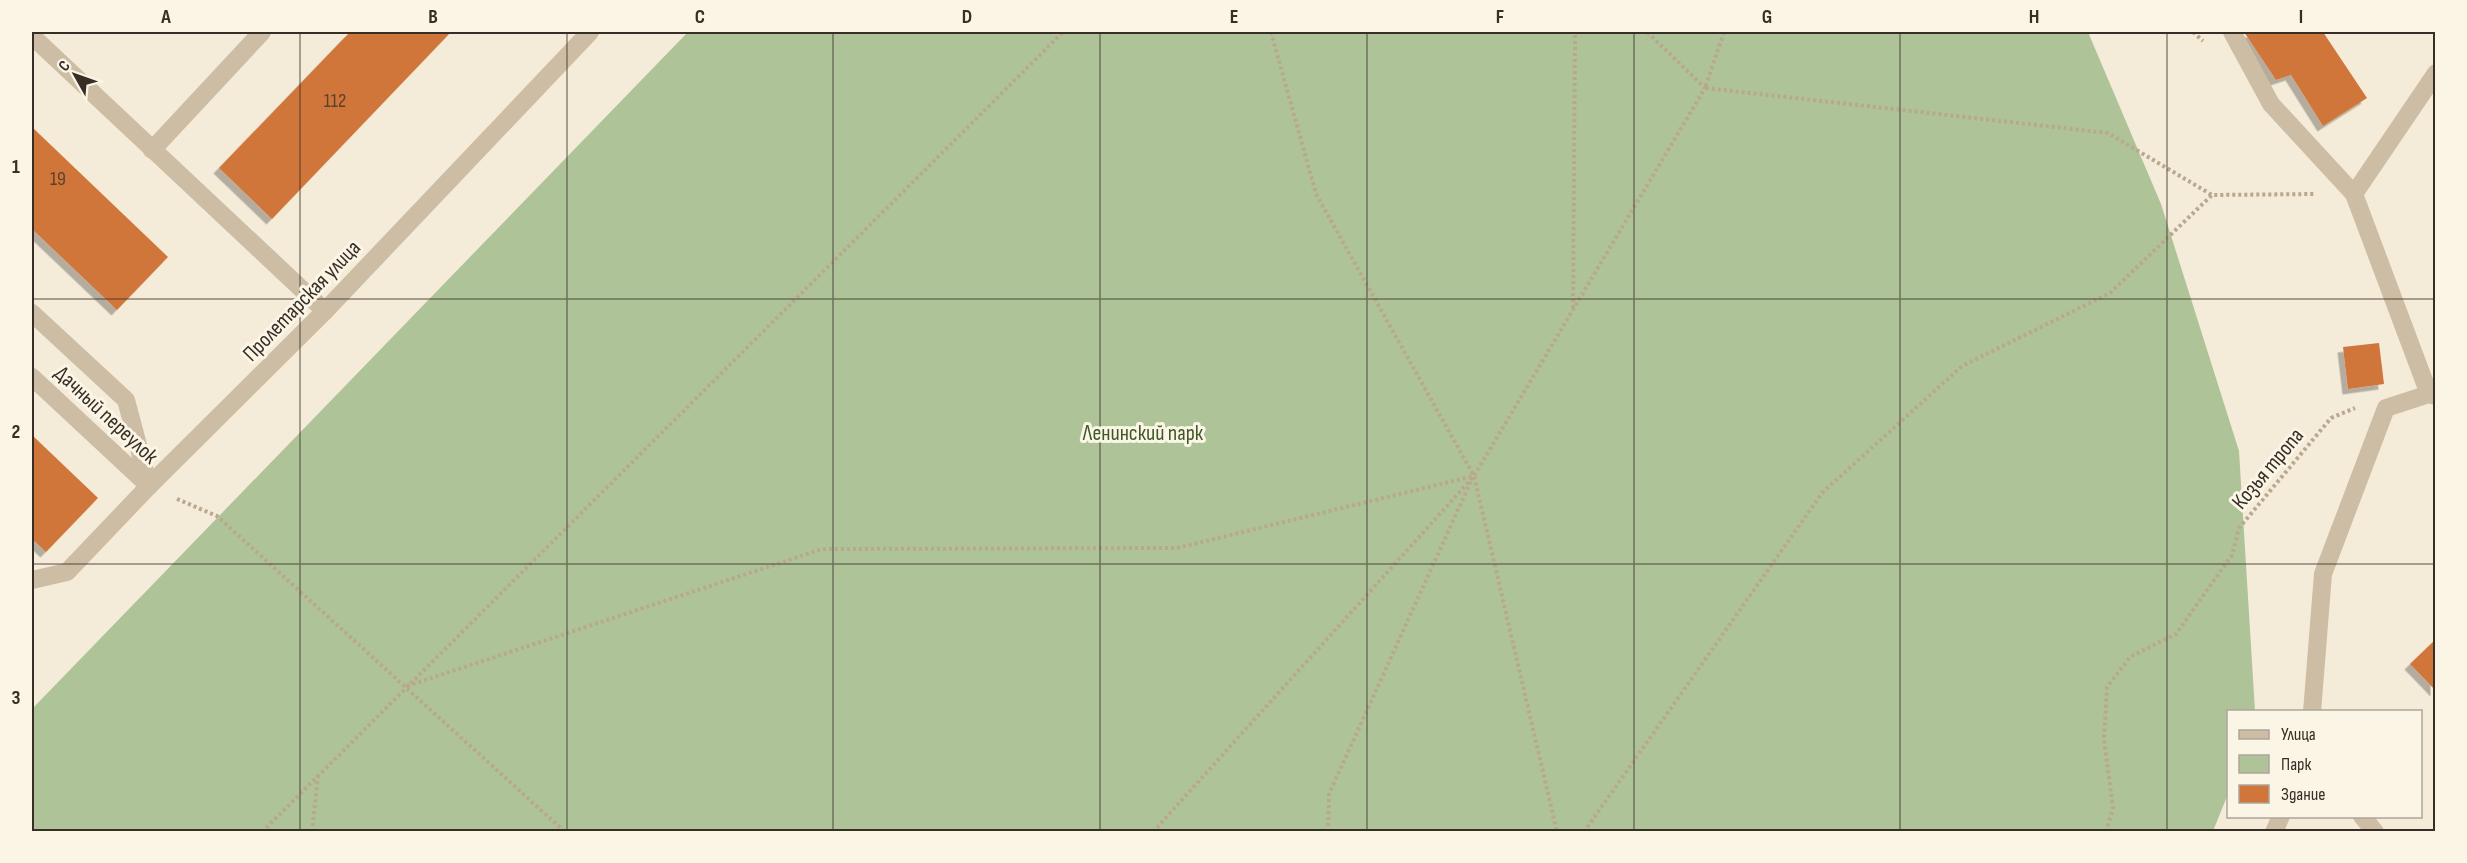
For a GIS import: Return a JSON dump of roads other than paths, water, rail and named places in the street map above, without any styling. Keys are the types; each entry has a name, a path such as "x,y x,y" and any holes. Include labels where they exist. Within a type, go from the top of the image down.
{"street":[{"path":"152,150 262,32"},
{"name":"Пролетарская улица","path":"32,580 68,572 149,486 326,311 590,32"},
{"path":"2232,32 2271,104 2354,194 2432,395 2386,408 2323,574 2312,710"},
{"path":"32,36 326,311"},
{"path":"2354,194 2436,73"},
{"path":"32,313 126,400 149,486"},
{"name":"Дачный переулок","path":"32,377 149,486"},
{"path":"2364,818 2375,831"}],"park label":[{"name":"Ленинский парк","path":"1143,432"}]}
